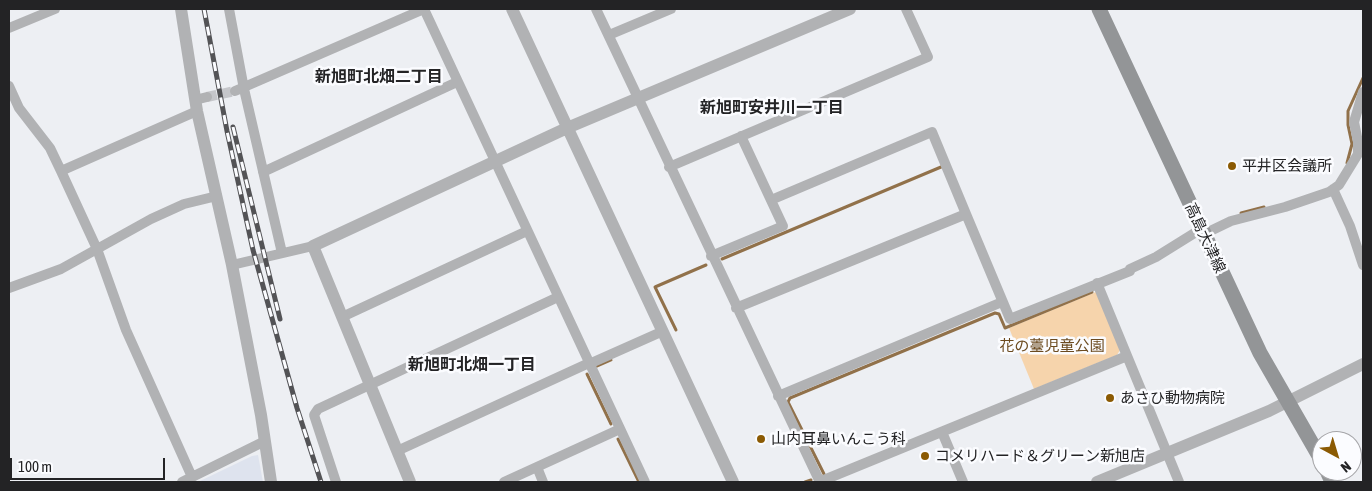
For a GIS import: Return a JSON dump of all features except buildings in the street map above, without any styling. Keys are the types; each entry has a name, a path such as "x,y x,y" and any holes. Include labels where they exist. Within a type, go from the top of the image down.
{"main road":[{"name":"高島大津線","path":"1099,9 1260,353 1312,444"}],"street":[{"path":"9,28 55,9"},
{"path":"181,9 232,265 271,482"},
{"path":"229,9 240,90 264,172 282,253"},
{"path":"240,90 424,9 645,482"},
{"path":"512,9 732,482"},
{"path":"596,9 819,482 1127,356"},
{"path":"609,36 671,9"},
{"path":"232,265 313,246 567,128 850,9"},
{"path":"670,167 928,57 906,9"},
{"path":"264,172 457,82"},
{"path":"9,86 19,108 50,148 61,171 97,249 126,330 192,476"},
{"path":"771,200 932,132 1010,319 1130,271 1130,269 1156,257 1202,231 1230,221 1286,207 1333,189 1339,185 1348,173 1358,154 1354,122 1363,92"},
{"path":"61,171 200,103"},
{"path":"711,256 783,226 741,136"},
{"path":"1333,189 1350,226 1363,265"},
{"path":"9,288 61,269 151,219 184,204 217,196"},
{"path":"736,308 966,214"},
{"path":"342,317 527,231"},
{"path":"313,246 410,482"},
{"path":"1097,283 1179,482"},
{"path":"336,482 314,415 318,409 558,297"},
{"path":"778,396 1002,302"},
{"path":"398,451 661,332"},
{"path":"1097,482 1288,402 1363,364"},
{"path":"504,482 620,429"},
{"path":"942,432 963,482"},
{"path":"182,482 264,440"},
{"path":"537,467 543,482"}],"shaded area":[{"path":"258,455 263,482 198,482 252,456"}],"green space":[{"name":"花の薹児童公園","path":"1096,292 1120,350 1117,355 1034,389 1009,328"}],"waterway":[{"path":"1347,163 1352,144 1348,125 1348,111 1363,78"},
{"path":"722,259 941,167"},
{"path":"1241,213 1264,207"},
{"path":"676,330 655,287 706,265"},
{"path":"824,474 788,402 790,398 995,313 999,314 1005,328 1092,292"},
{"path":"595,367 611,360"},
{"path":"587,374 611,424"},
{"path":"618,439 639,482"},
{"path":"805,482 811,480"}],"tunnel":[{"path":"207,97 235,91"}],"railway":[{"path":"204,9 227,131 253,250 297,408 321,482"},
{"path":"233,127 280,319"}],"place":[{"name":"平井区会議所","path":"1232,166"},
{"name":"あさひ動物病院","path":"1110,398"},
{"name":"山内耳鼻いんこう科","path":"761,439"},
{"name":"コメリハード＆グリーン新旭店","path":"925,456"}],"district":[{"name":"新旭町北畑二丁目","path":"379,77"},
{"name":"新旭町安井川一丁目","path":"772,108"},
{"name":"新旭町北畑一丁目","path":"472,365"}]}
